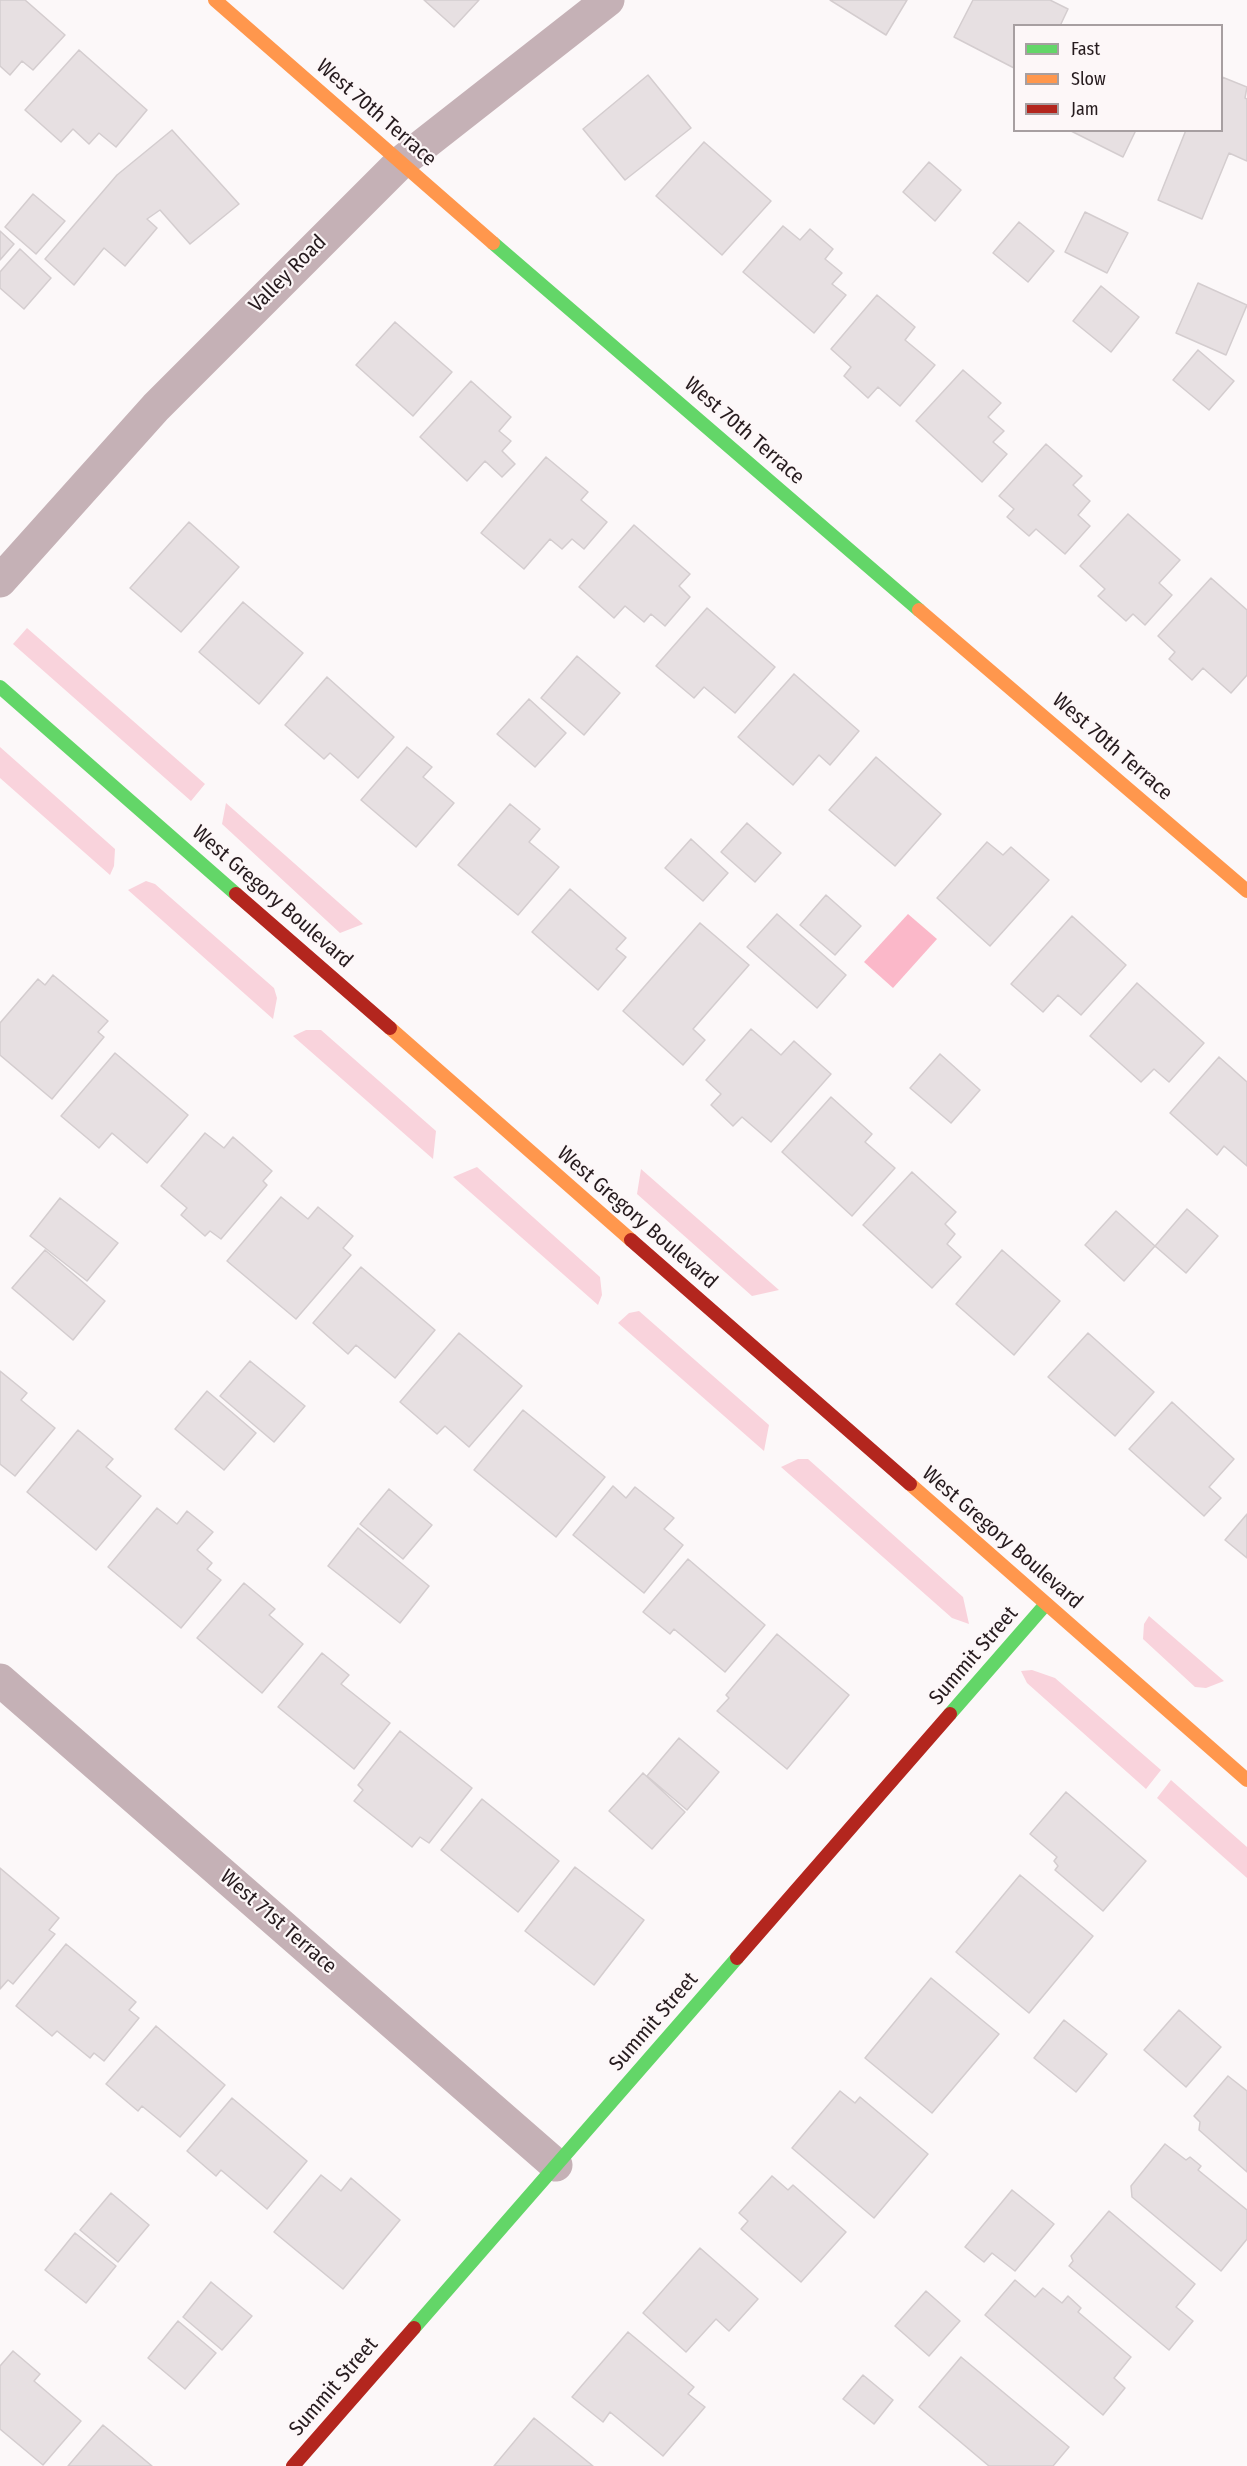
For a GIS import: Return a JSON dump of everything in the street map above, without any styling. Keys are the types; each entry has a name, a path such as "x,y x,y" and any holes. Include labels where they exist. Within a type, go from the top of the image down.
{"street":[{"name":"West 70th Terrace","path":"215,0 400,163 1247,891"},
{"name":"Valley Road","path":"0,581 156,407 400,163 608,0"},
{"name":"West Gregory Boulevard","path":"0,687 1247,1780"},
{"name":"Summit Street","path":"293,2466 1046,1604"},
{"name":"West 71st Terrace","path":"0,1680 556,2165"}],"shaded area":[{"path":"27,628 205,784 191,801 13,644"},
{"path":"0,747 115,849 114,866 110,875 0,778"},
{"path":"226,803 363,924 340,933 222,824"},
{"path":"146,881 155,884 274,988 277,998 273,1019 128,890"},
{"path":"908,914 937,939 893,988 864,962"},
{"path":"306,1030 321,1030 436,1131 433,1159 293,1036"},
{"path":"477,1167 600,1277 602,1295 598,1305 453,1177"},
{"path":"641,1169 779,1290 752,1296 637,1194"},
{"path":"639,1311 769,1425 764,1451 618,1323 629,1313"},
{"path":"798,1459 808,1459 963,1597 969,1624 952,1618 781,1467"},
{"path":"1149,1616 1224,1681 1206,1688 1195,1687 1143,1639 1144,1624"},
{"path":"1032,1670 1055,1678 1161,1770 1146,1789 1027,1683 1021,1671"},
{"path":"1171,1780 1247,1847 1247,1878 1157,1798"}],"building":[{"path":"0,0 25,0 65,35 33,70 22,61 10,75 0,66"},
{"path":"424,0 479,0 454,27"},
{"path":"830,0 907,0 886,35"},
{"path":"973,0 1050,0 1068,9 1061,24 1013,24 1013,67 954,37"},
{"path":"79,50 147,110 116,147 99,133 89,144 73,129 61,142 25,110"},
{"path":"648,75 691,128 625,180 583,129"},
{"path":"1223,77 1247,87 1245,98 1247,99 1247,161 1229,153 1202,219 1158,200 1185,132 1223,132"},
{"path":"172,130 239,204 190,244 160,210 147,219 157,228 125,266 104,248 74,285 45,259 117,175"},
{"path":"1073,132 1135,132 1123,157"},
{"path":"704,142 771,201 722,255 656,196"},
{"path":"929,162 961,190 935,221 903,192"},
{"path":"33,194 65,221 36,254 5,227"},
{"path":"1085,212 1128,233 1107,273 1065,252"},
{"path":"1019,222 1054,251 1028,282 993,253"},
{"path":"783,226 800,240 810,229 833,249 825,259 842,273 832,284 846,295 814,333 743,272"},
{"path":"0,231 14,244 0,260"},
{"path":"20,249 51,278 24,309 0,288 0,272"},
{"path":"1198,283 1247,305 1226,355 1176,333"},
{"path":"1101,286 1139,317 1111,352 1073,321"},
{"path":"877,295 915,327 905,340 935,365 900,406 878,387 868,398 844,376 851,367 831,349"},
{"path":"395,322 452,372 413,416 356,365"},
{"path":"1198,350 1234,381 1209,410 1173,380"},
{"path":"963,370 1001,403 988,417 1004,431 993,442 1007,454 982,482 916,421"},
{"path":"471,381 511,417 499,431 511,441 502,451 515,464 502,477 485,461 467,481 420,437"},
{"path":"1046,444 1082,476 1073,485 1090,501 1078,515 1090,526 1065,554 1036,529 1029,536 1007,517 1014,509 999,496"},
{"path":"546,457 588,492 581,500 607,522 584,549 572,539 562,549 550,539 524,569 481,533"},
{"path":"1128,514 1180,560 1159,583 1172,595 1145,625 1133,614 1126,621 1098,596 1105,589 1080,566"},
{"path":"189,522 239,567 181,632 130,588"},
{"path":"634,525 690,574 679,586 690,597 665,626 651,614 644,622 625,606 614,618 579,587"},
{"path":"1211,578 1247,610 1247,675 1231,693 1203,668 1192,680 1169,659 1175,652 1158,636"},
{"path":"243,602 303,653 259,704 199,652"},
{"path":"707,608 775,667 735,713 704,687 694,698 656,666"},
{"path":"577,656 620,693 584,735 541,698"},
{"path":"794,674 859,731 830,765 819,755 793,785 738,737"},
{"path":"327,677 394,737 358,778 330,753 324,759 285,725"},
{"path":"529,699 566,733 535,767 497,734"},
{"path":"407,747 432,767 423,777 454,803 416,847 361,800"},
{"path":"876,757 941,814 895,866 829,810"},
{"path":"510,804 540,829 529,842 559,867 518,915 458,865"},
{"path":"747,823 781,853 755,882 721,852"},
{"path":"691,839 728,873 703,901 665,868"},
{"path":"987,842 1003,855 1011,847 1049,880 990,946 937,898"},
{"path":"570,889 626,938 616,949 626,957 598,990 532,932"},
{"path":"826,895 861,926 835,955 800,925"},
{"path":"777,914 846,975 817,1008 747,947"},
{"path":"1072,916 1126,965 1081,1015 1058,995 1043,1012 1011,984"},
{"path":"700,923 749,965 693,1029 705,1040 683,1065 623,1011"},
{"path":"53,975 108,1021 98,1032 104,1037 52,1099 0,1055 0,1023 38,979 45,985"},
{"path":"1137,983 1204,1043 1169,1082 1154,1069 1141,1082 1090,1036"},
{"path":"751,1029 781,1055 794,1041 831,1074 771,1142 742,1117 733,1126 711,1105 721,1094 706,1080"},
{"path":"115,1053 188,1115 147,1163 112,1133 99,1148 61,1116"},
{"path":"940,1054 980,1090 951,1123 910,1088"},
{"path":"1219,1057 1247,1082 1247,1166 1224,1146 1217,1155 1170,1113"},
{"path":"831,1097 872,1134 865,1142 895,1168 852,1216 782,1152"},
{"path":"205,1133 224,1148 233,1137 272,1171 263,1181 267,1185 221,1239 210,1231 205,1236 181,1215 187,1208 161,1186"},
{"path":"912,1172 956,1212 945,1224 955,1234 947,1244 961,1257 932,1288 863,1225"},
{"path":"281,1197 308,1219 318,1207 353,1236 343,1248 351,1255 296,1319 227,1261"},
{"path":"60,1198 118,1243 87,1281 30,1236"},
{"path":"1187,1209 1218,1236 1186,1273 1155,1246"},
{"path":"1116,1211 1155,1246 1124,1281 1085,1245"},
{"path":"45,1250 105,1301 73,1340 12,1288"},
{"path":"1002,1250 1060,1301 1014,1355 956,1304"},
{"path":"361,1267 435,1330 395,1378 356,1345 348,1354 313,1323"},
{"path":"459,1333 522,1386 469,1447 445,1426 437,1434 400,1402"},
{"path":"1088,1333 1154,1392 1115,1436 1048,1377"},
{"path":"250,1361 305,1406 274,1442 220,1396"},
{"path":"0,1371 27,1393 21,1400 55,1428 15,1476 0,1464"},
{"path":"207,1391 256,1433 224,1470 175,1429"},
{"path":"1172,1402 1234,1459 1209,1487 1221,1498 1204,1516 1129,1449"},
{"path":"523,1410 605,1477 556,1537 474,1470"},
{"path":"78,1430 113,1459 106,1467 141,1496 96,1550 27,1492"},
{"path":"613,1486 626,1498 635,1487 674,1518 664,1529 683,1545 644,1593 573,1535"},
{"path":"389,1489 432,1525 403,1559 360,1524"},
{"path":"157,1508 177,1524 187,1511 213,1532 197,1550 212,1563 207,1569 221,1580 181,1628 108,1567"},
{"path":"1247,1514 1247,1558 1225,1540"},
{"path":"358,1528 429,1586 400,1623 328,1566"},
{"path":"688,1559 765,1625 725,1672 674,1629 670,1634 643,1612"},
{"path":"244,1583 275,1609 269,1615 303,1644 262,1693 197,1638"},
{"path":"777,1634 849,1695 787,1769 717,1711 729,1698 726,1695"},
{"path":"322,1653 349,1675 341,1684 390,1723 354,1769 278,1707"},
{"path":"400,1731 472,1788 429,1843 420,1837 412,1847 354,1801 363,1790 358,1785"},
{"path":"679,1738 719,1772 687,1810 647,1776"},
{"path":"643,1773 685,1812 652,1849 609,1811"},
{"path":"1066,1792 1146,1861 1103,1911 1055,1870 1058,1866 1054,1861 1057,1857 1030,1834"},
{"path":"482,1799 559,1861 518,1912 441,1850"},
{"path":"575,1867 644,1920 594,1985 525,1931"},
{"path":"0,1868 59,1918 49,1930 55,1934 13,1984 8,1980 0,1989"},
{"path":"1020,1875 1093,1936 1029,2013 956,1952"},
{"path":"66,1944 136,2002 129,2010 139,2018 104,2061 94,2053 90,2058 57,2031 52,2036 16,2006"},
{"path":"931,1978 999,2034 932,2113 865,2058"},
{"path":"1179,2010 1221,2047 1186,2087 1144,2050"},
{"path":"1064,2020 1107,2054 1076,2092 1034,2058"},
{"path":"156,2026 225,2085 180,2137 142,2106 138,2111 106,2084"},
{"path":"1228,2076 1247,2091 1247,2172 1199,2130 1200,2122 1194,2116"},
{"path":"840,2091 855,2103 860,2097 928,2154 874,2218 792,2148"},
{"path":"232,2098 307,2161 267,2209 221,2170 216,2176 187,2151"},
{"path":"1165,2144 1186,2160 1190,2157 1201,2166 1198,2170 1247,2210 1247,2239 1221,2271 1132,2197 1131,2186"},
{"path":"321,2175 341,2191 351,2178 400,2220 343,2289 274,2232"},
{"path":"772,2176 788,2190 793,2185 846,2232 801,2282 741,2229 748,2221 739,2213"},
{"path":"1012,2190 1054,2224 1015,2271 992,2253 984,2262 965,2247"},
{"path":"111,2193 149,2225 118,2262 80,2230"},
{"path":"1109,2211 1195,2284 1176,2307 1193,2321 1169,2350 1069,2266 1073,2261 1071,2256"},
{"path":"75,2233 116,2266 86,2303 45,2270"},
{"path":"700,2248 758,2299 729,2331 716,2319 686,2352 643,2313"},
{"path":"1015,2280 1035,2297 1043,2288 1062,2303 1068,2296 1081,2308 1078,2312 1131,2357 1114,2378 1125,2388 1103,2415 985,2315"},
{"path":"211,2282 252,2316 222,2350 183,2317"},
{"path":"926,2291 960,2321 929,2356 895,2326"},
{"path":"178,2321 216,2353 185,2389 148,2358"},
{"path":"628,2332 694,2387 688,2394 705,2407 663,2456 610,2412 603,2422 572,2397"},
{"path":"13,2351 40,2374 34,2381 81,2421 43,2465 0,2429 0,2366"},
{"path":"961,2357 1069,2447 1053,2466 989,2466 919,2407"},
{"path":"863,2375 893,2400 874,2424 843,2399"},
{"path":"534,2418 593,2466 494,2466"},
{"path":"103,2425 152,2466 68,2466"}],"traffic: fast":[{"path":"493,243 919,610"},
{"path":"0,687 236,894"},
{"path":"950,1714 1046,1604"},
{"path":"414,2328 737,1958"}],"traffic: slow":[{"path":"215,0 493,243"},
{"path":"919,610 1247,891"},
{"path":"390,1028 631,1240"},
{"path":"910,1484 1247,1780"}],"traffic: jam":[{"path":"236,894 390,1028"},
{"path":"631,1240 910,1484"},
{"path":"737,1958 950,1714"},
{"path":"293,2466 414,2328"}]}
